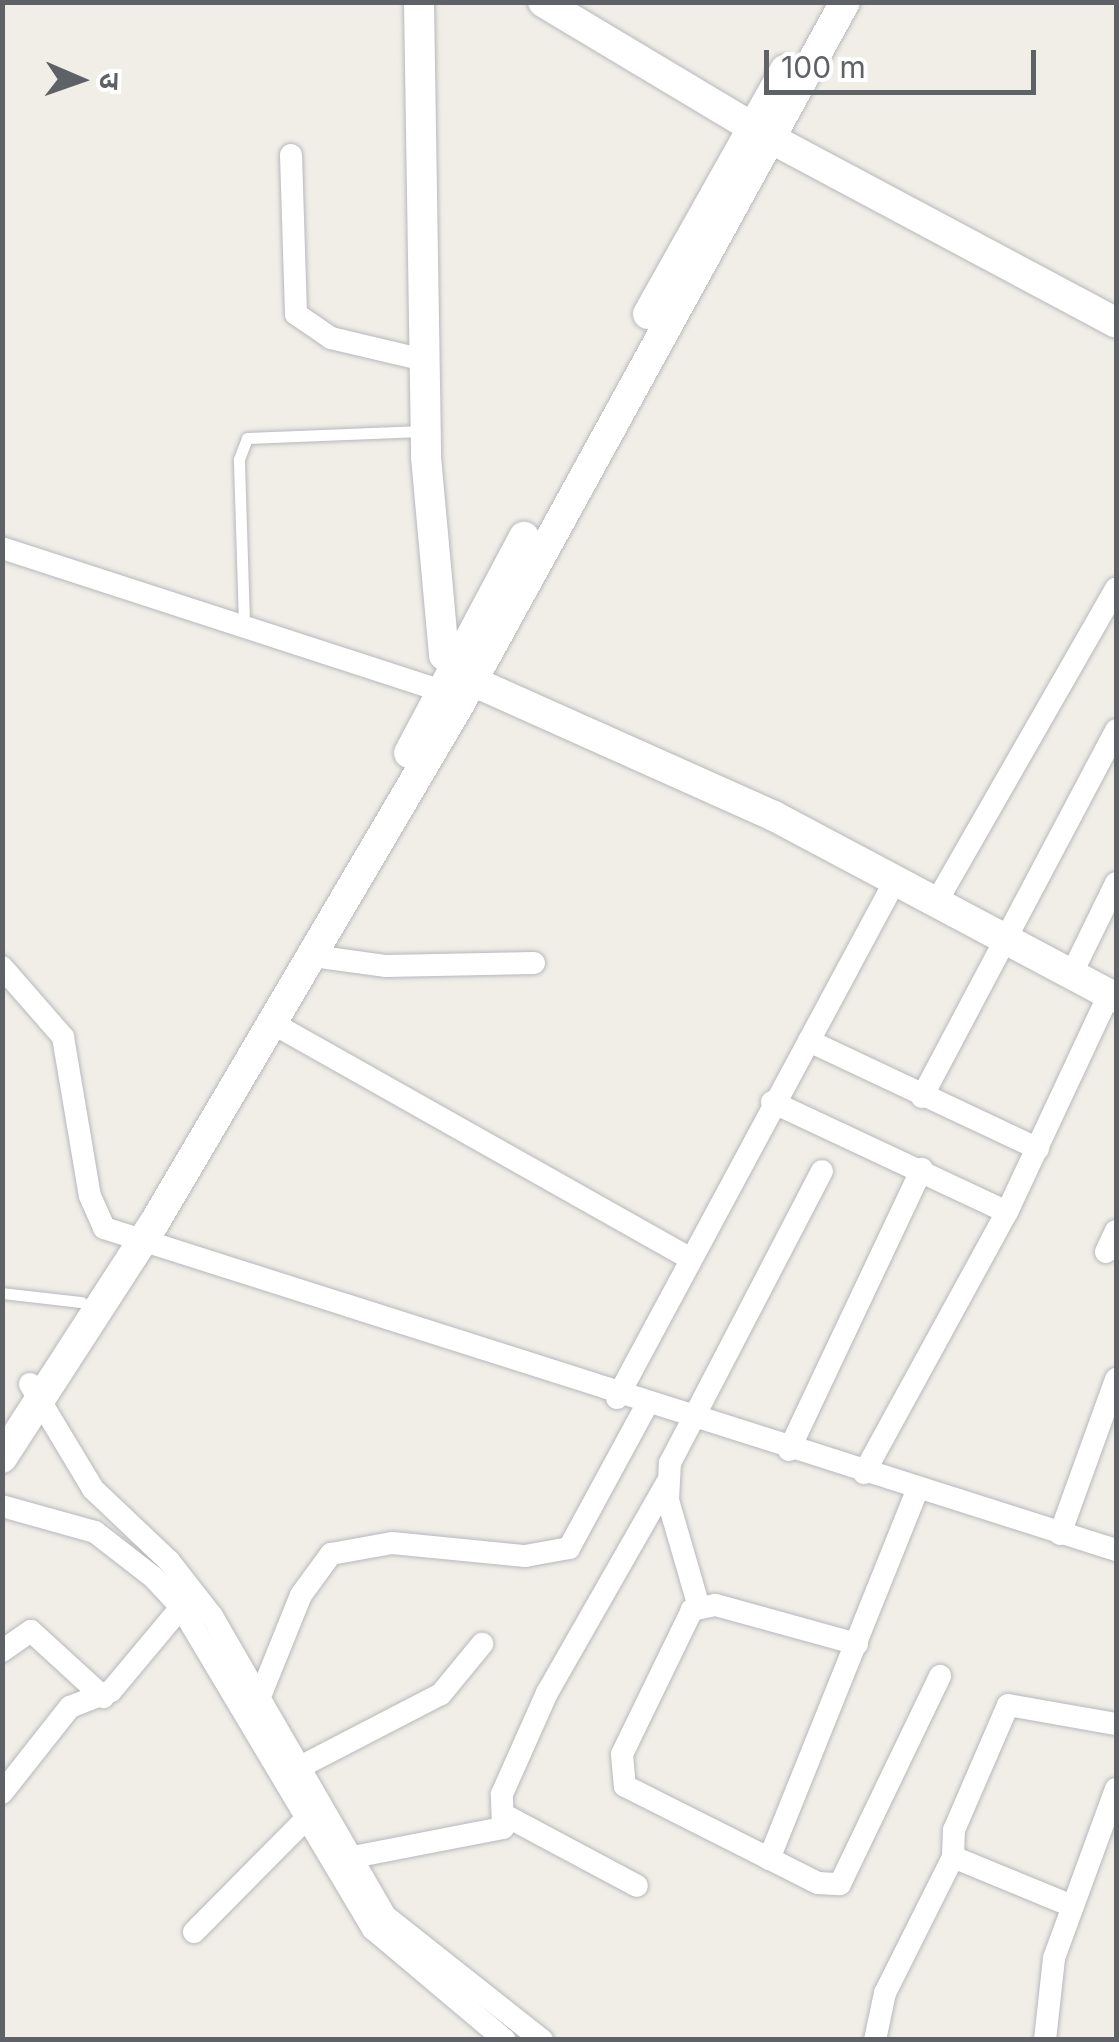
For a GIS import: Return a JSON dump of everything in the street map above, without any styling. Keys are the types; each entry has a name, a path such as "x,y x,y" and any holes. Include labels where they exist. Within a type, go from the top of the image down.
{"street":[{"path":"2,1422 35,1394 274,1024 456,680 437,632 426,431 419,2"},
{"path":"542,2 763,131 1116,321"},
{"path":"763,131 823,2"},
{"path":"2,1458 81,1302 137,1232 456,680 763,131 845,2"},
{"path":"291,155 296,314 332,338 424,360"},
{"path":"2,548 244,622 456,680 896,879 1113,996 1008,1212 864,1473"},
{"path":"937,901 1116,589"},
{"path":"922,1097 1116,730"},
{"path":"617,1398 772,1102 896,879"},
{"path":"1072,973 1116,883"},
{"path":"313,956 386,966 534,962"},
{"path":"2,966 63,1036 93,1211 104,1228 137,1232 617,1398 1116,1550"},
{"path":"274,1024 690,1258"},
{"path":"808,1040 1038,1149"},
{"path":"772,1102 1008,1212"},
{"path":"790,1450 922,1170"},
{"path":"638,1886 508,1817 502,1794 547,1693 666,1484 692,1420 822,1171"},
{"path":"1060,1534 1116,1379"},
{"path":"35,1394 93,1489 187,1600 259,1699 348,1858 386,1916 434,1962 533,2037"},
{"path":"259,1699 301,1594 331,1554 392,1543 525,1556 569,1548 646,1406"},
{"path":"666,1484 699,1607"},
{"path":"768,1859 917,1490"},
{"path":"2,1506 94,1532 187,1600 306,1819 373,1929 504,2040"},
{"path":"2,1793 70,1707 103,1697 187,1600"},
{"path":"857,1644 699,1607 686,1615 620,1770 634,1795 829,1886 850,1874 940,1676"},
{"path":"2,1651 31,1631 103,1697"},
{"path":"298,1768 441,1694 482,1644"},
{"path":"875,2040 885,1993 953,1857 954,1830 1008,1706 1116,1724"},
{"path":"1050,2038 1072,1906 1116,1789"},
{"path":"348,1858 495,1832 508,1817"},
{"path":"194,1932 306,1819"},
{"path":"953,1857 1072,1906"}],"lane":[{"path":"244,622 239,459 247,438 426,431"},
{"path":"2,1293 81,1302"}]}
